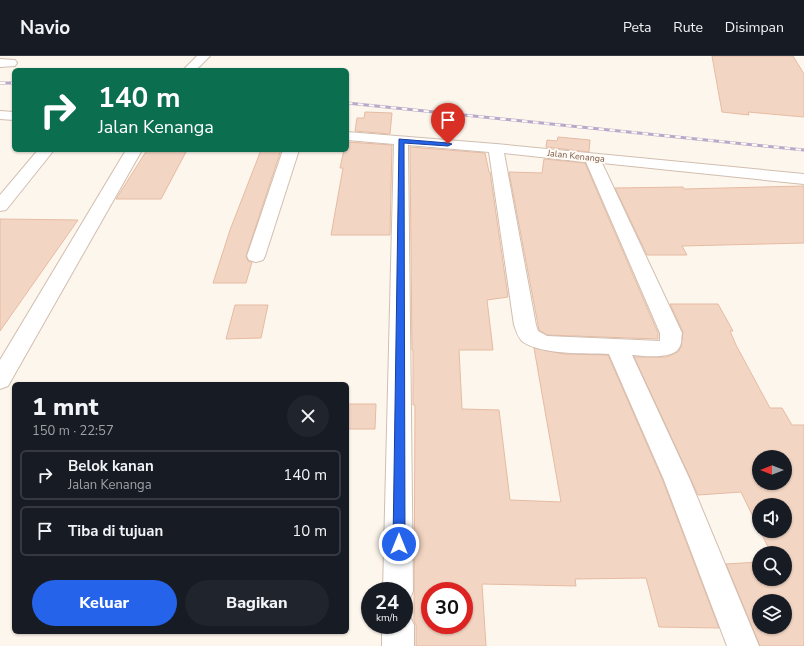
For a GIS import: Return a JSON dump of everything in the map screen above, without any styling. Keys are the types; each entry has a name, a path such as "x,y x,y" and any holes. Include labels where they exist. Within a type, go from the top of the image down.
{"street":[{"path":"191,68 204,56"},
{"path":"0,115 12,116"},
{"name":"Jalan Kenanga","path":"349,136 496,148 804,179"},
{"path":"398,582 401,141"},
{"path":"496,148 525,325 529,336 544,343 660,348 670,345 671,333 592,158"},
{"path":"0,206 44,152"},
{"path":"0,380 133,152"},
{"path":"256,256 290,152"},
{"path":"617,347 677,480 743,646"},
{"path":"398,634 398,646"}],"building":[{"path":"712,56 793,56 804,74 804,117 748,112 749,115 722,112"},
{"path":"365,112 392,113 390,134 355,131 357,118 364,118"},
{"path":"558,137 590,140 589,152 546,147 547,140 557,141"},
{"path":"349,142 392,145 390,235 331,235 343,168 340,168 344,152 349,152"},
{"path":"410,147 485,153 490,172 508,297 487,300 493,350 459,350 462,409 499,410 510,500 561,502 534,348 564,354 608,355 663,481 719,628 659,627 646,578 575,579 576,586 482,584 486,646 416,646 416,625 414,621 415,405 413,405"},
{"path":"146,152 186,152 161,199 116,199"},
{"path":"260,152 280,152 246,256 248,261 252,262 246,283 213,283 230,230"},
{"path":"544,159 585,163 658,333 658,339 547,335 539,330 509,172 542,173"},
{"path":"804,186 804,243 682,246 687,255 647,255 615,188 683,187 684,189"},
{"path":"0,219 78,220 0,331"},
{"path":"670,304 718,304 733,331 730,331 736,345 770,408 782,408 792,425 804,425 804,646 760,646 755,634 792,634 792,594 752,594 752,627 726,564 752,562 752,586 792,586 792,546 768,546 764,538 792,538 792,498 752,498 752,515 741,492 698,495 634,357 666,357 678,352 681,347 683,332"},
{"path":"235,305 268,305 261,338 226,339"},
{"path":"349,404 376,404 375,429 349,429"}],"railway":[{"path":"0,83 12,83"},
{"path":"349,103 804,150"}],"route":[{"path":"399,544 401,141 448,144"}]}
